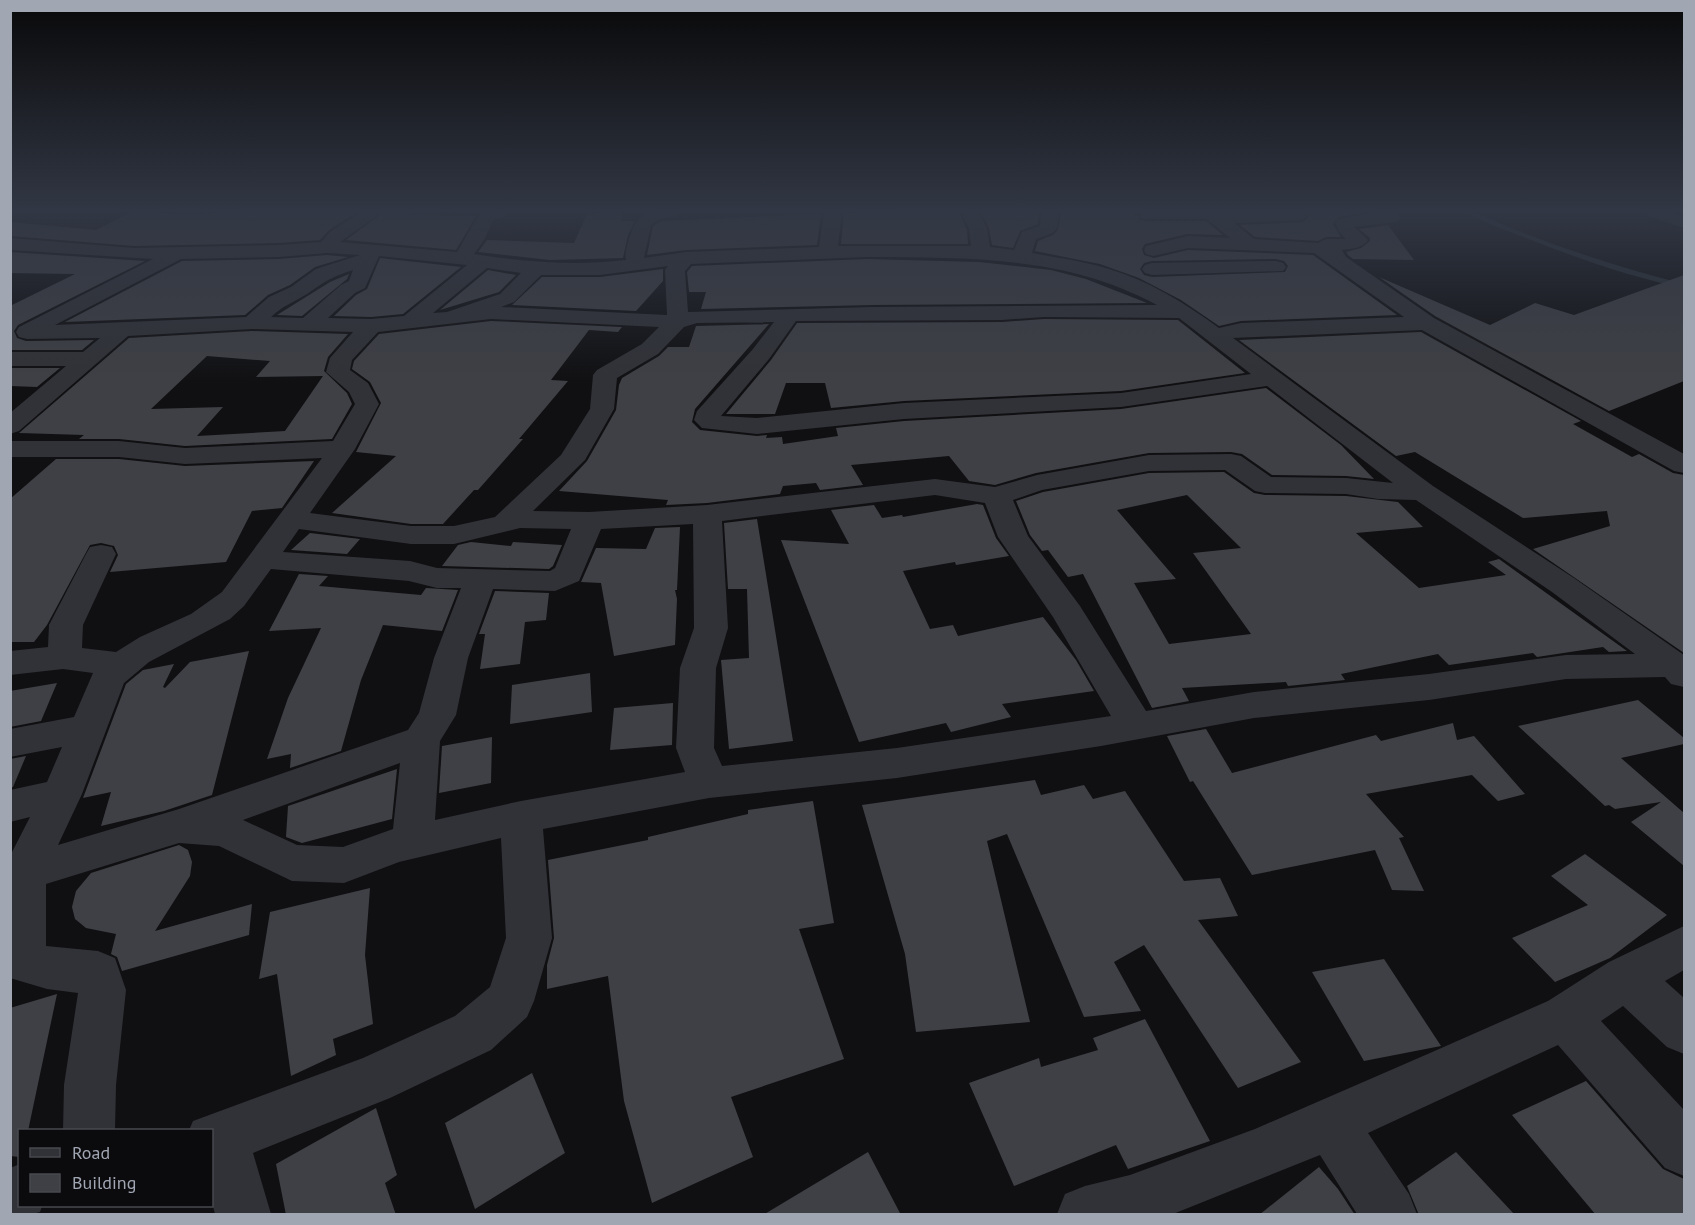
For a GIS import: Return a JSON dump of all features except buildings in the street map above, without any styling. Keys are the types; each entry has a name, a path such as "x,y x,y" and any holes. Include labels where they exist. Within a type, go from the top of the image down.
{"street":[{"path":"19,337 70,307 151,269"},
{"path":"252,323 276,301 298,291 323,273 333,269"},
{"path":"309,324 358,284 364,269"},
{"path":"410,322 463,269"},
{"path":"531,269 589,269"},
{"path":"289,519 422,535 454,535 509,523 508,519 571,460 602,409 605,375 650,349 678,321 676,269"},
{"path":"1084,269 1102,273 1140,288 1184,312 1423,492 1563,585 1679,670"},
{"path":"1140,288 1152,283 1155,269"},
{"path":"1351,269 1426,323 1684,465"},
{"path":"460,315 507,298 536,270"},
{"path":"19,337 252,323 371,326 490,313 678,321 693,317 1002,314 1044,310 1184,312"},
{"path":"790,315 760,354 710,411 707,420 711,423 757,426 904,411 1121,400 1270,378"},
{"path":"1214,335 1241,330 1426,323"},
{"path":"88,1129 90,1084 102,990 98,973 46,968 23,961 17,874 62,794 108,678 119,664 141,649 177,635 219,614 233,599 342,449 367,404 359,388 338,372 341,358 371,326"},
{"path":"10,426 122,331"},
{"path":"10,359 87,359"},
{"path":"10,391 43,397"},
{"path":"10,449 119,449 185,456 342,449"},
{"path":"508,519 589,521 707,514 935,487 997,496 1037,483 1149,463 1231,462 1265,485 1346,486 1378,491 1423,492"},
{"path":"997,496 1012,537 1068,614 1136,726"},
{"path":"707,514 711,628 698,668 695,748 709,783"},
{"path":"260,559 410,570 437,579 555,581 568,574 589,521"},
{"path":"63,657 67,638 66,624 101,554"},
{"path":"412,842 421,740 436,716 451,658 480,580"},
{"path":"10,663 63,657 119,664"},
{"path":"179,826 225,830 292,863 344,865 395,846 521,817 709,783 897,763 1136,726 1254,705 1429,687 1566,667 1679,670"},
{"path":"10,743 88,728"},
{"path":"17,874 179,826 421,740"},
{"path":"10,806 62,794"},
{"path":"243,1215 217,1139 372,1080 463,1038 473,1033 510,1001 529,938 521,817"},
{"path":"1084,1215 1140,1198 1260,1154 1330,1123 1565,1017 1626,976 1684,946"},
{"path":"1626,976 1684,1030"},
{"path":"1565,1017 1684,1149"},
{"path":"1330,1123 1389,1215"}],"waterway":[{"path":"1620,269 1684,286"}]}
